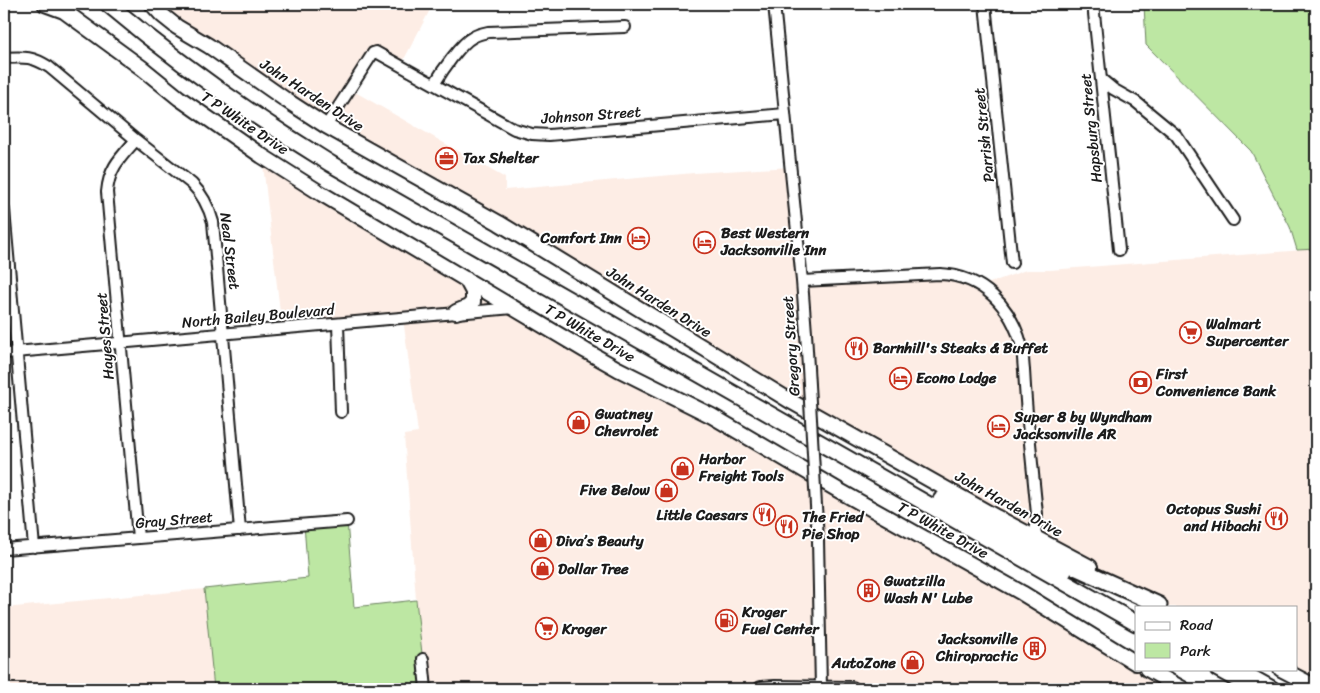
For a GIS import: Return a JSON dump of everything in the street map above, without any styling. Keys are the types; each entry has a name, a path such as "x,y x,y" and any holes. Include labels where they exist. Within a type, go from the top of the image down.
{"highway":[{"path":"108,4 184,65 224,94 331,164 1135,622"},
{"path":"120,4 165,41 258,108 373,180 916,487 1018,540 1161,606"},
{"path":"1018,540 1069,575 1135,612"},
{"path":"1220,670 1254,689"},
{"path":"1239,670 1272,689"}],"main road":[{"name":"T P White Drive","path":"45,4 64,11 142,68 179,98 322,194 618,369 712,416 838,490 1022,593 1135,662"},
{"name":"John Harden Drive","path":"152,4 177,27 209,46 326,126 499,223 792,402 1161,606"},
{"path":"456,312 473,302 473,292 466,279"},
{"path":"1149,670 1183,689"},
{"path":"1282,670 1316,687"},
{"path":"761,689 852,689"}],"street":[{"name":"Gregory Street","path":"774,4 806,333 818,540 820,688"},
{"name":"Parrish Street","path":"985,4 1012,263"},
{"name":"Hapsburg Street","path":"1093,4 1119,250"},
{"path":"435,83 468,40 478,34 488,32 625,27"},
{"name":"Johnson Street","path":"326,126 376,52 435,83 514,129 542,135 784,114"},
{"name":"Neal Street","path":"4,58 23,57 39,61 49,68 192,184 210,209 213,222 224,334 240,530"},
{"path":"1101,79 1113,89 1136,102 1176,135 1197,164 1232,220"},
{"name":"Hayes Street","path":"136,140 112,169 107,192 138,538"},
{"path":"4,210 34,546"},
{"path":"802,281 940,274 956,275 970,280 990,292 1012,320 1022,348 1037,514 1035,537"},
{"name":"North Bailey Boulevard","path":"4,353 515,308"},
{"path":"338,324 341,412"},
{"name":"Gray Street","path":"4,549 347,521"},
{"path":"424,659 426,689"}],"shaded area":[{"path":"159,4 433,4 401,65 376,52 350,89 505,178 505,190 694,173 790,167 803,281 940,274 981,286 1026,270 1050,270 1316,249 1316,687 1297,670 1298,606 1161,606 1011,524 238,67"},
{"path":"262,156 800,468 1135,670 1149,670 1183,689 426,689 416,600 404,435 418,433 403,318 282,329"},
{"path":"204,589 214,689 11,689 4,608"}],"green space":[{"path":"1144,4 1316,4 1316,249 1297,250 1290,227 1251,151 1146,45"},
{"path":"347,521 354,607 416,600 426,689 214,689 204,589 308,578 304,524"}],"place":[{"name":"Tax Shelter","path":"447,158"},
{"name":"Comfort Inn","path":"638,238"},
{"name":"Best Western Jacksonville Inn","path":"705,242"},
{"name":"Walmart Supercenter","path":"1190,333"},
{"name":"Barnhill's Steaks & Buffet","path":"857,348"},
{"name":"Econo Lodge","path":"900,378"},
{"name":"First Convenience Bank","path":"1140,383"},
{"name":"Gwatney Chevrolet","path":"579,423"},
{"name":"Super 8 by Wyndham Jacksonville AR","path":"998,426"},
{"name":"Harbor Freight Tools","path":"683,468"},
{"name":"Five Below","path":"666,490"},
{"name":"Little Caesars","path":"764,515"},
{"name":"Octopus Sushi and Hibachi","path":"1277,518"},
{"name":"The Fried Pie Shop","path":"786,526"},
{"name":"Diva’s Beauty","path":"540,541"},
{"name":"Dollar Tree","path":"542,569"},
{"name":"Gwatzilla Wash N' Lube","path":"868,590"},
{"name":"Kroger Fuel Center","path":"726,621"},
{"name":"Kroger","path":"546,629"},
{"name":"Jacksonville Chiropractic","path":"1034,648"},
{"name":"AutoZone","path":"912,663"}]}
